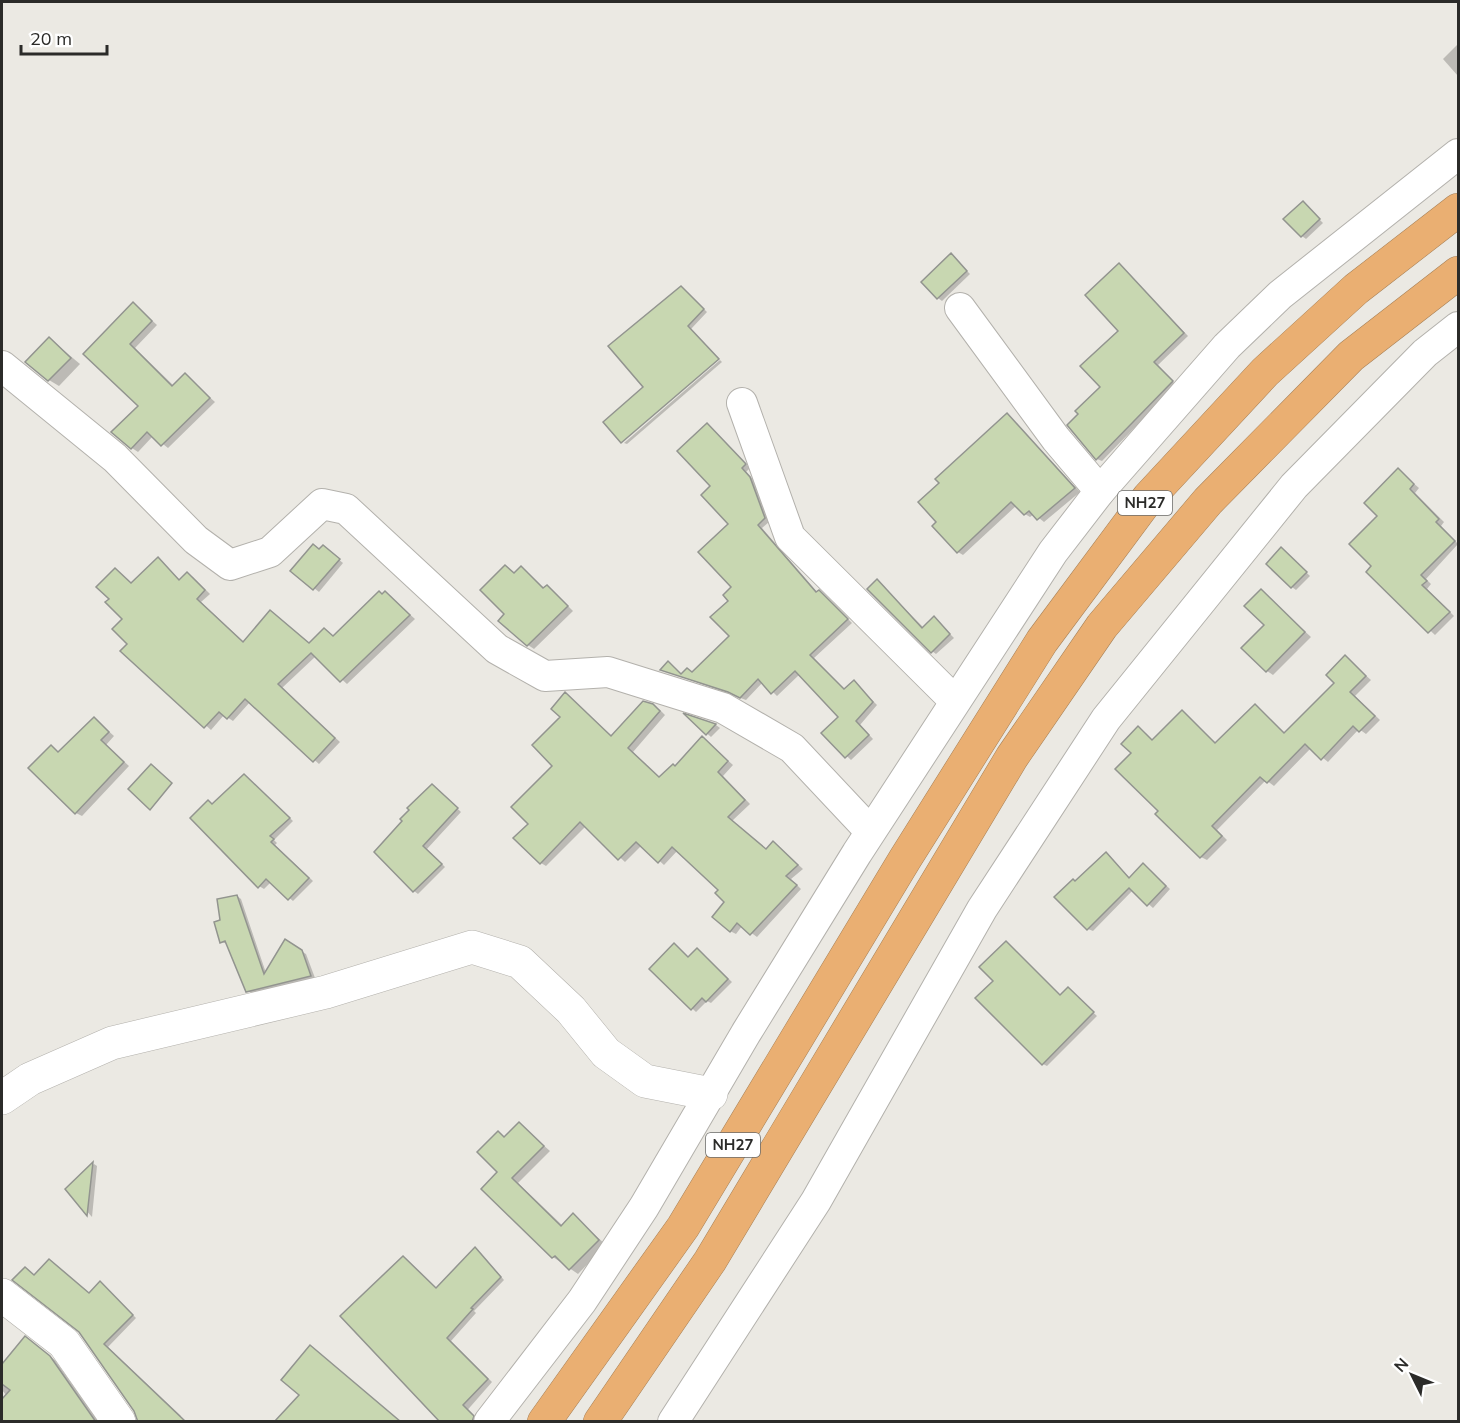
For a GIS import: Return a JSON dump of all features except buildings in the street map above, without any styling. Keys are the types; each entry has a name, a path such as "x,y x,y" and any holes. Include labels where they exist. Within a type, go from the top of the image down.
{"highway":[{"name":"NH27","path":"544,1422 683,1227 904,859 1042,641 1149,497 1265,372 1356,290 1458,210"},
{"name":"NH27","path":"600,1422 710,1261 1012,757 1102,626 1201,510 1351,356 1458,273"}],"street":[{"path":"489,1422 582,1301 644,1207 746,1033 870,831 1053,552 1100,491 1227,346 1280,295 1458,154"},
{"path":"960,308 1056,439 1100,491"},
{"path":"673,1422 816,1201 982,909 1106,719 1294,486 1425,353 1458,327"},
{"path":"2,366 115,458 196,540 230,565 270,552 322,504 346,509 497,649 545,676 608,672 723,708 792,748 870,831"},
{"path":"742,403 790,537 955,701"},
{"path":"2,1098 30,1079 112,1043 326,992 472,946 520,963 571,1010 606,1053 645,1081 711,1094"},
{"path":"2,1295 64,1343 119,1422"}]}
